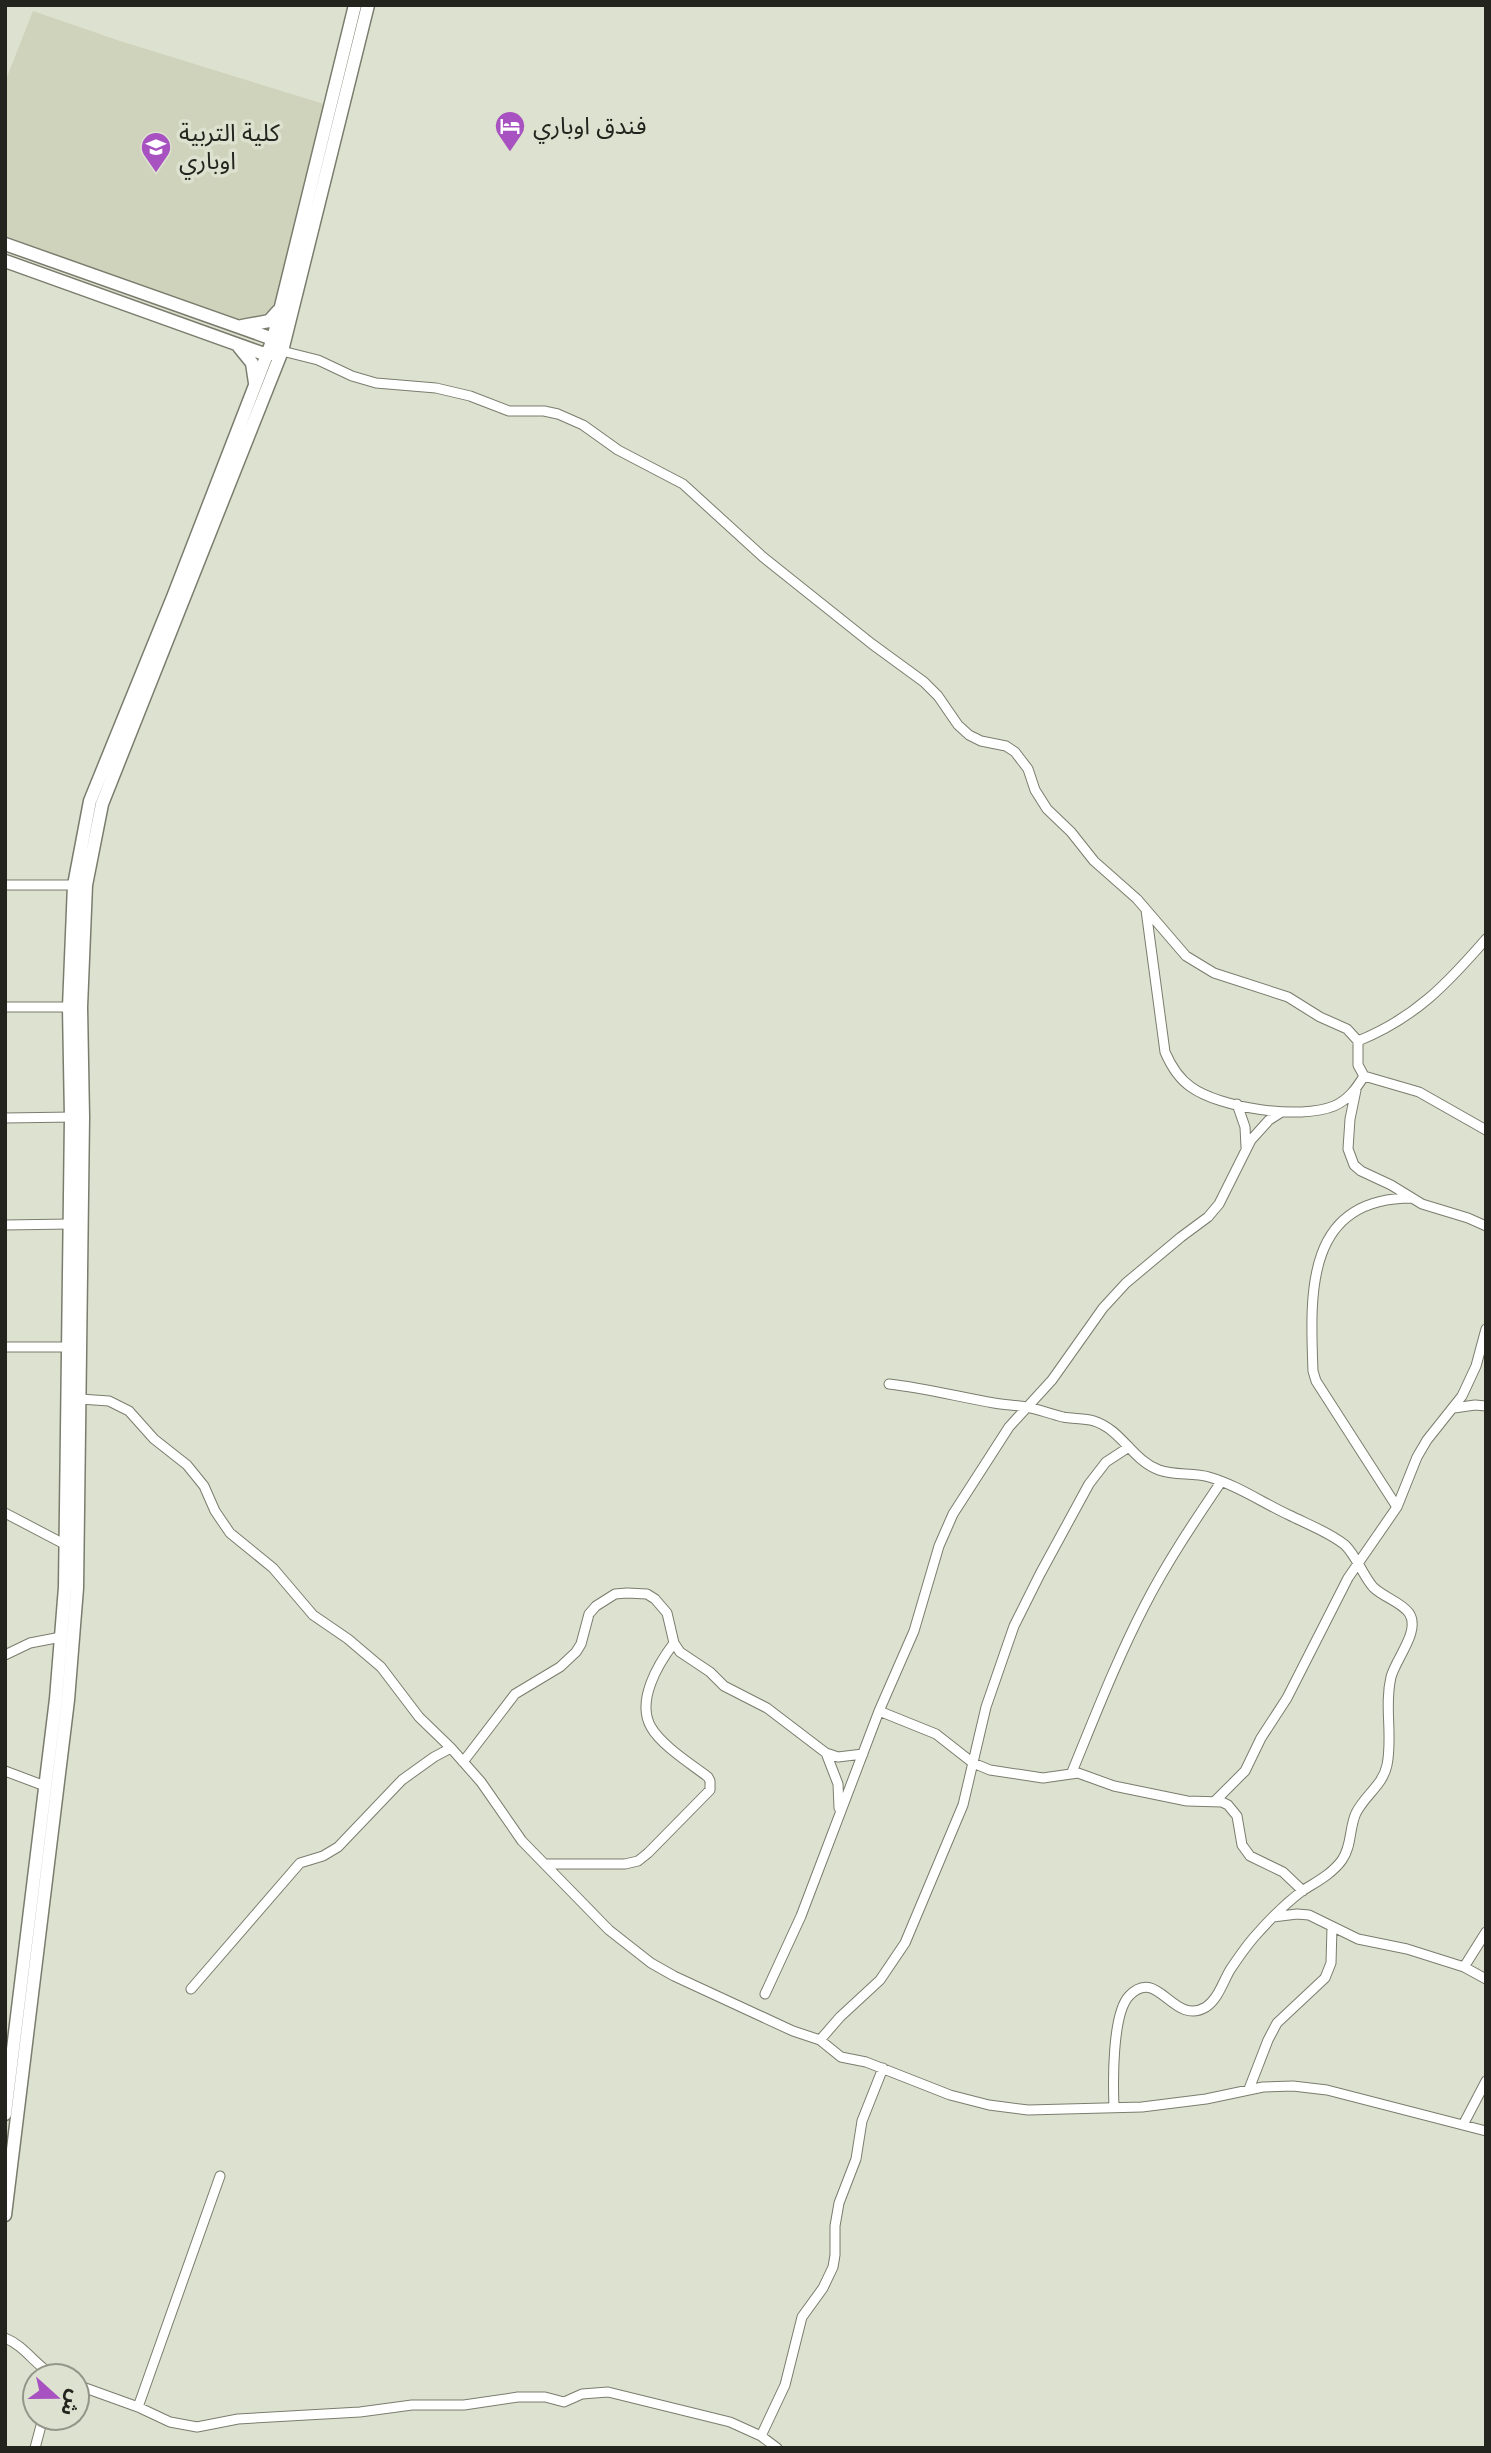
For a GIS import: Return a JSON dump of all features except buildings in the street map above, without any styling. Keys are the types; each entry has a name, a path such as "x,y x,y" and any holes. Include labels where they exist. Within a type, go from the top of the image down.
{"street":[{"path":"5,2215 68,1700 77,1588 80,1399 77,1117 69,1007 90,801 273,339 355,5"},
{"path":"5,2114 61,1637 66,1545 70,1224 81,1007 80,885 102,804 282,351 368,5"},
{"path":"5,244 273,339 282,351"},
{"path":"5,261 267,355 282,351 318,360 352,376 376,383 436,388 470,396 509,411 544,411 558,414 583,425 632,457 672,476 694,492 729,528 763,557 924,682 969,735 981,741 1006,746 1016,752 1028,769 1035,790 1046,809 1071,832 1094,862 1146,910 1174,945 1199,965 1229,979 1288,997 1320,1017 1347,1029 1358,1041 1358,1065 1364,1076 1419,1092 1486,1130"},
{"path":"235,326 251,326 269,321 281,308"},
{"path":"233,342 252,363 254,388"},
{"path":"5,885 80,885"},
{"path":"1146,910 1165,1052 1171,1066 1193,1089 1207,1096 1237,1104 1280,1112 1306,1112 1333,1107 1346,1100 1364,1076"},
{"path":"1358,1041 1393,1025 1425,1003 1454,976 1486,939"},
{"path":"5,1007 69,1007"},
{"path":"1356,1089 1348,1134 1350,1158 1361,1171 1433,1209 1468,1218 1486,1226"},
{"path":"1237,1104 1245,1127 1245,1152"},
{"path":"765,1994 801,1916 879,1711 914,1631 936,1554 953,1514 1002,1438 1052,1380 1114,1295 1208,1217 1219,1204 1259,1129 1280,1112"},
{"path":"5,1118 77,1117"},
{"path":"1397,1507 1316,1381 1313,1371 1312,1301 1316,1266 1322,1248 1332,1233 1345,1220 1372,1204 1412,1198"},
{"path":"5,1225 70,1224"},
{"path":"1215,1801 1245,1771 1287,1698 1340,1593 1397,1507 1417,1457 1438,1423 1452,1409 1470,1382 1486,1329"},
{"path":"5,1347 68,1346"},
{"path":"889,1384 940,1391 1094,1421 1113,1432 1149,1466 1221,1482 1335,1538 1344,1545 1376,1589 1409,1614 1413,1623 1412,1634 1399,1655 1390,1681 1388,1752 1384,1775 1358,1810 1347,1853 1331,1872 1303,1891 1272,1918 1241,1953 1213,2001 1205,2008 1182,2010 1158,1990 1148,1987 1131,1993 1125,2001 1117,2034 1112,2083 1114,2108"},
{"path":"80,1399 108,1401 120,1405 138,1419 154,1439 196,1475 230,1533 273,1568 313,1615 348,1639 381,1667 419,1717 463,1762 522,1840 609,1930 651,1963 698,1989 793,2031 820,2040 841,2057 866,2062 950,2095 989,2105 1028,2110 1114,2108 1163,2105 1283,2086 1310,2087 1486,2131"},
{"path":"1452,1409 1486,1406"},
{"path":"820,2040 840,2017 880,1980 905,1942 962,1805 994,1680 1026,1599 1097,1472 1129,1447"},
{"path":"1072,1772 1126,1644 1146,1604 1185,1536 1221,1482"},
{"path":"5,1514 66,1545"},
{"path":"463,1762 515,1694 560,1667 576,1652 581,1644 589,1614 605,1599 627,1592 647,1594 655,1599 667,1613 674,1643 680,1651 724,1686 768,1708 826,1753 838,1757 863,1754"},
{"path":"5,1655 30,1643 61,1637"},
{"path":"545,1864 625,1864 638,1861 710,1790 708,1777 658,1737 647,1718 645,1708 650,1687 674,1643"},
{"path":"879,1711 936,1734 974,1763 990,1770 1043,1778 1072,1772 1114,1786 1187,1801 1215,1801 1228,1805 1234,1810 1240,1823 1242,1845 1250,1856 1283,1872 1303,1891"},
{"path":"191,1989 300,1863 323,1856 338,1847 402,1780 417,1767 451,1748"},
{"path":"826,1753 838,1784 839,1817"},
{"path":"5,1772 45,1786"},
{"path":"1272,1918 1297,1913 1309,1915 1358,1939 1407,1949 1464,1967 1486,1979"},
{"path":"1249,2090 1268,2040 1278,2023 1329,1971 1332,1927"},
{"path":"1464,1967 1486,1932"},
{"path":"761,2436 785,2385 802,2317 823,2288 833,2267 839,2203 853,2171 862,2121 883,2068"},
{"path":"1463,2125 1486,2081"},
{"path":"138,2407 220,2176"},
{"path":"5,2338 15,2343 34,2362"},
{"path":"91,2390 170,2422 197,2427 238,2419 360,2412 412,2405 464,2404 518,2397 545,2397 564,2402 582,2394 608,2392 718,2418 761,2436 777,2448"}],"shaded area":[{"name":"كلية التربية اوباري","path":"33,11 324,104 275,303 258,321 245,329 5,244 5,82"}],"place":[{"name":"فندق اوباري","path":"510,153"},
{"name":"كلية التربية اوباري","path":"156,174"}]}
